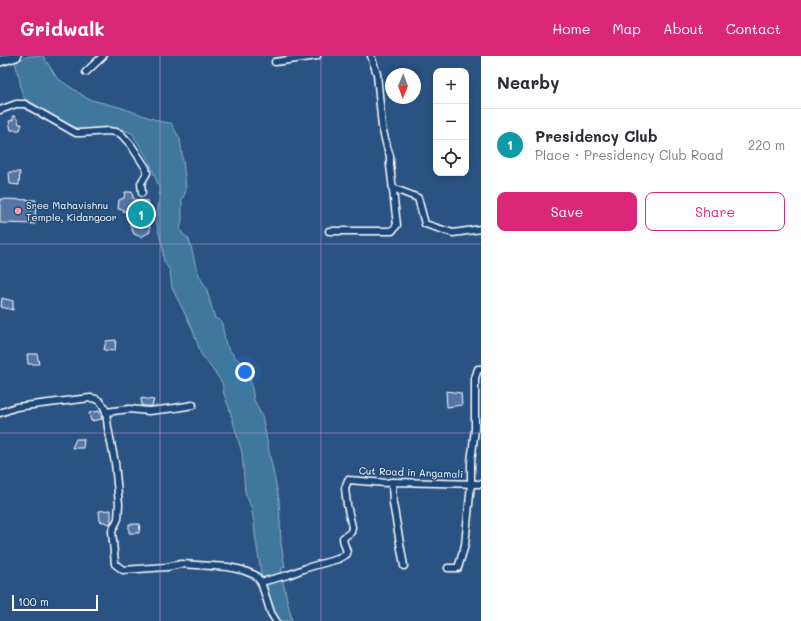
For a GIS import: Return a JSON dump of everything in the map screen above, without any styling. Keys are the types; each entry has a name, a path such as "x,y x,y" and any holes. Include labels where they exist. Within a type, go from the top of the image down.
{"main road":[{"path":"0,61 16,56"}],"street":[{"path":"86,72 103,56"},
{"path":"275,62 317,56"},
{"path":"329,231 392,231 397,226 390,156 382,127 377,74 371,56"},
{"path":"0,110 10,106 25,104 76,133 108,131 121,134 131,145 146,168 146,173 141,183 142,193"},
{"path":"393,188 418,198 425,224 453,233 481,229"},
{"path":"471,484 471,462 475,429 475,378 478,369 481,369"},
{"path":"0,413 16,407 90,398 99,400 106,412 115,463 119,504 118,519 112,531 114,564 123,570 167,567 181,564 228,567 242,570 255,575 261,582 271,613 276,621"},
{"path":"106,412 128,409 149,411 193,405"},
{"name":"Cut Road in Angamali","path":"261,582 338,559 347,554 347,550 343,542 344,538 351,532 352,527 345,488 348,480 386,483 481,484"},
{"path":"392,482 393,503 404,566"},
{"name":"Cut Road in Angamali","path":"448,568 458,568 464,545 471,484"}],"water":[{"path":"30,56 43,56 57,78 88,99 119,107 162,122 171,123 180,139 186,191 182,200 182,220 180,230 188,238 196,267 206,288 215,318 221,321 226,345 246,368 250,378 254,400 262,416 279,499 281,544 285,567 282,568 281,573 292,621 280,621 267,602 261,576 251,507 245,492 242,453 222,383 201,354 192,328 172,288 170,271 164,261 163,249 156,221 160,193 159,187 149,161 132,133 117,128 82,130 52,116 27,101 22,93 15,61"}],"building":[{"path":"13,115 18,120 19,124 22,124 20,130 11,130 9,121 13,120"},
{"path":"9,172 20,172 19,185 10,184"},
{"path":"125,192 132,192 133,198 137,200 148,201 150,232 141,237 134,234 130,225 131,213 118,209 119,200 124,198"},
{"name":"Sree Mahavishnu Temple, Kidangoor","path":"0,199 36,200 35,224 0,223"},
{"path":"2,298 13,301 13,310 1,307"},
{"path":"116,340 115,351 104,350 106,341"},
{"path":"27,354 37,354 39,364 28,364"},
{"path":"446,391 461,393 462,405 447,407"},
{"path":"141,398 154,400 152,406 142,406"},
{"path":"99,411 102,419 91,421 89,413"},
{"path":"76,439 84,439 83,448 72,448"},
{"path":"111,510 110,524 100,521 99,511"},
{"path":"129,524 140,524 139,533 129,533"}],"place":[{"name":"Sree Mahavishnu Temple, Kidangoor","path":"18,211"},
{"name":"Presidency Club","path":"141,214"}]}
